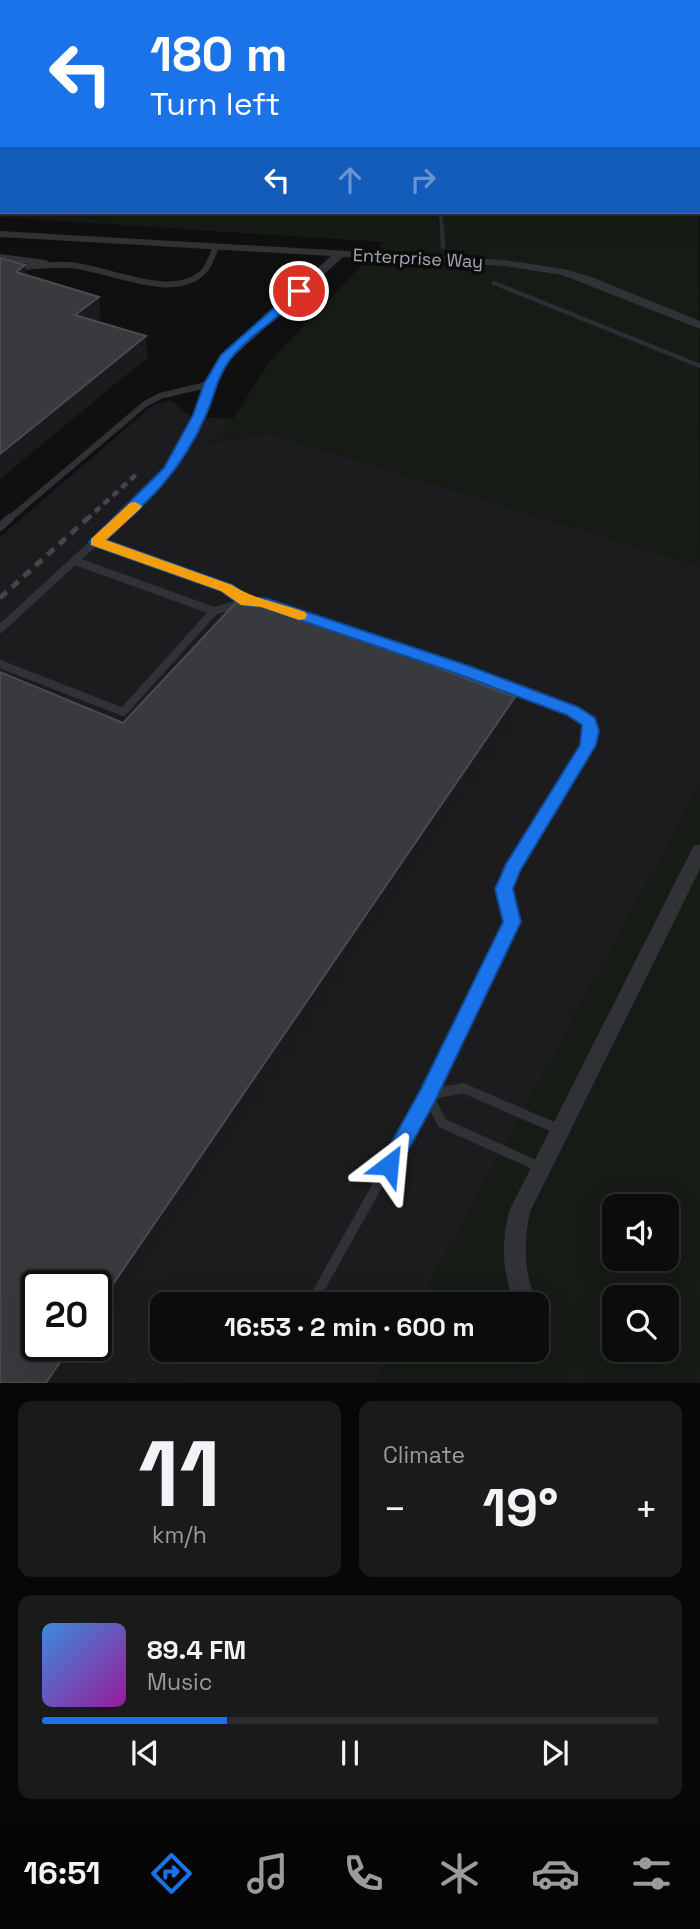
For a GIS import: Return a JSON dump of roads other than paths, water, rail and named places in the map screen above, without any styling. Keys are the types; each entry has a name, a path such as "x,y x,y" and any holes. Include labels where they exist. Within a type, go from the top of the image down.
{"street":[{"name":"Enterprise Way","path":"0,233 340,254 472,259 564,272 700,325"},
{"path":"210,384 225,358 340,254"},
{"path":"521,1292 516,1281 512,1243 520,1211 700,851"}],"lane":[{"path":"0,257 87,267 151,284 176,285 195,278 204,271 216,247"},
{"path":"0,268 51,264"},
{"path":"0,527 145,404 160,396 210,384 206,402 170,470 148,494 0,629"},
{"path":"75,561 214,611 250,602 226,588 96,542"},
{"path":"0,664 123,712 214,611"},
{"path":"287,611 464,670 573,711 589,722 591,731 588,745 512,869 504,889 512,922 428,1095 319,1292"},
{"path":"428,1095 463,1088 560,1130"},
{"path":"428,1095 442,1123 542,1167"}],"waterway":[{"path":"439,214 442,228"},
{"path":"442,226 443,247"},
{"path":"494,283 700,366"}],"railway":[{"path":"86,520 139,472"},
{"path":"0,598 88,518"}]}
